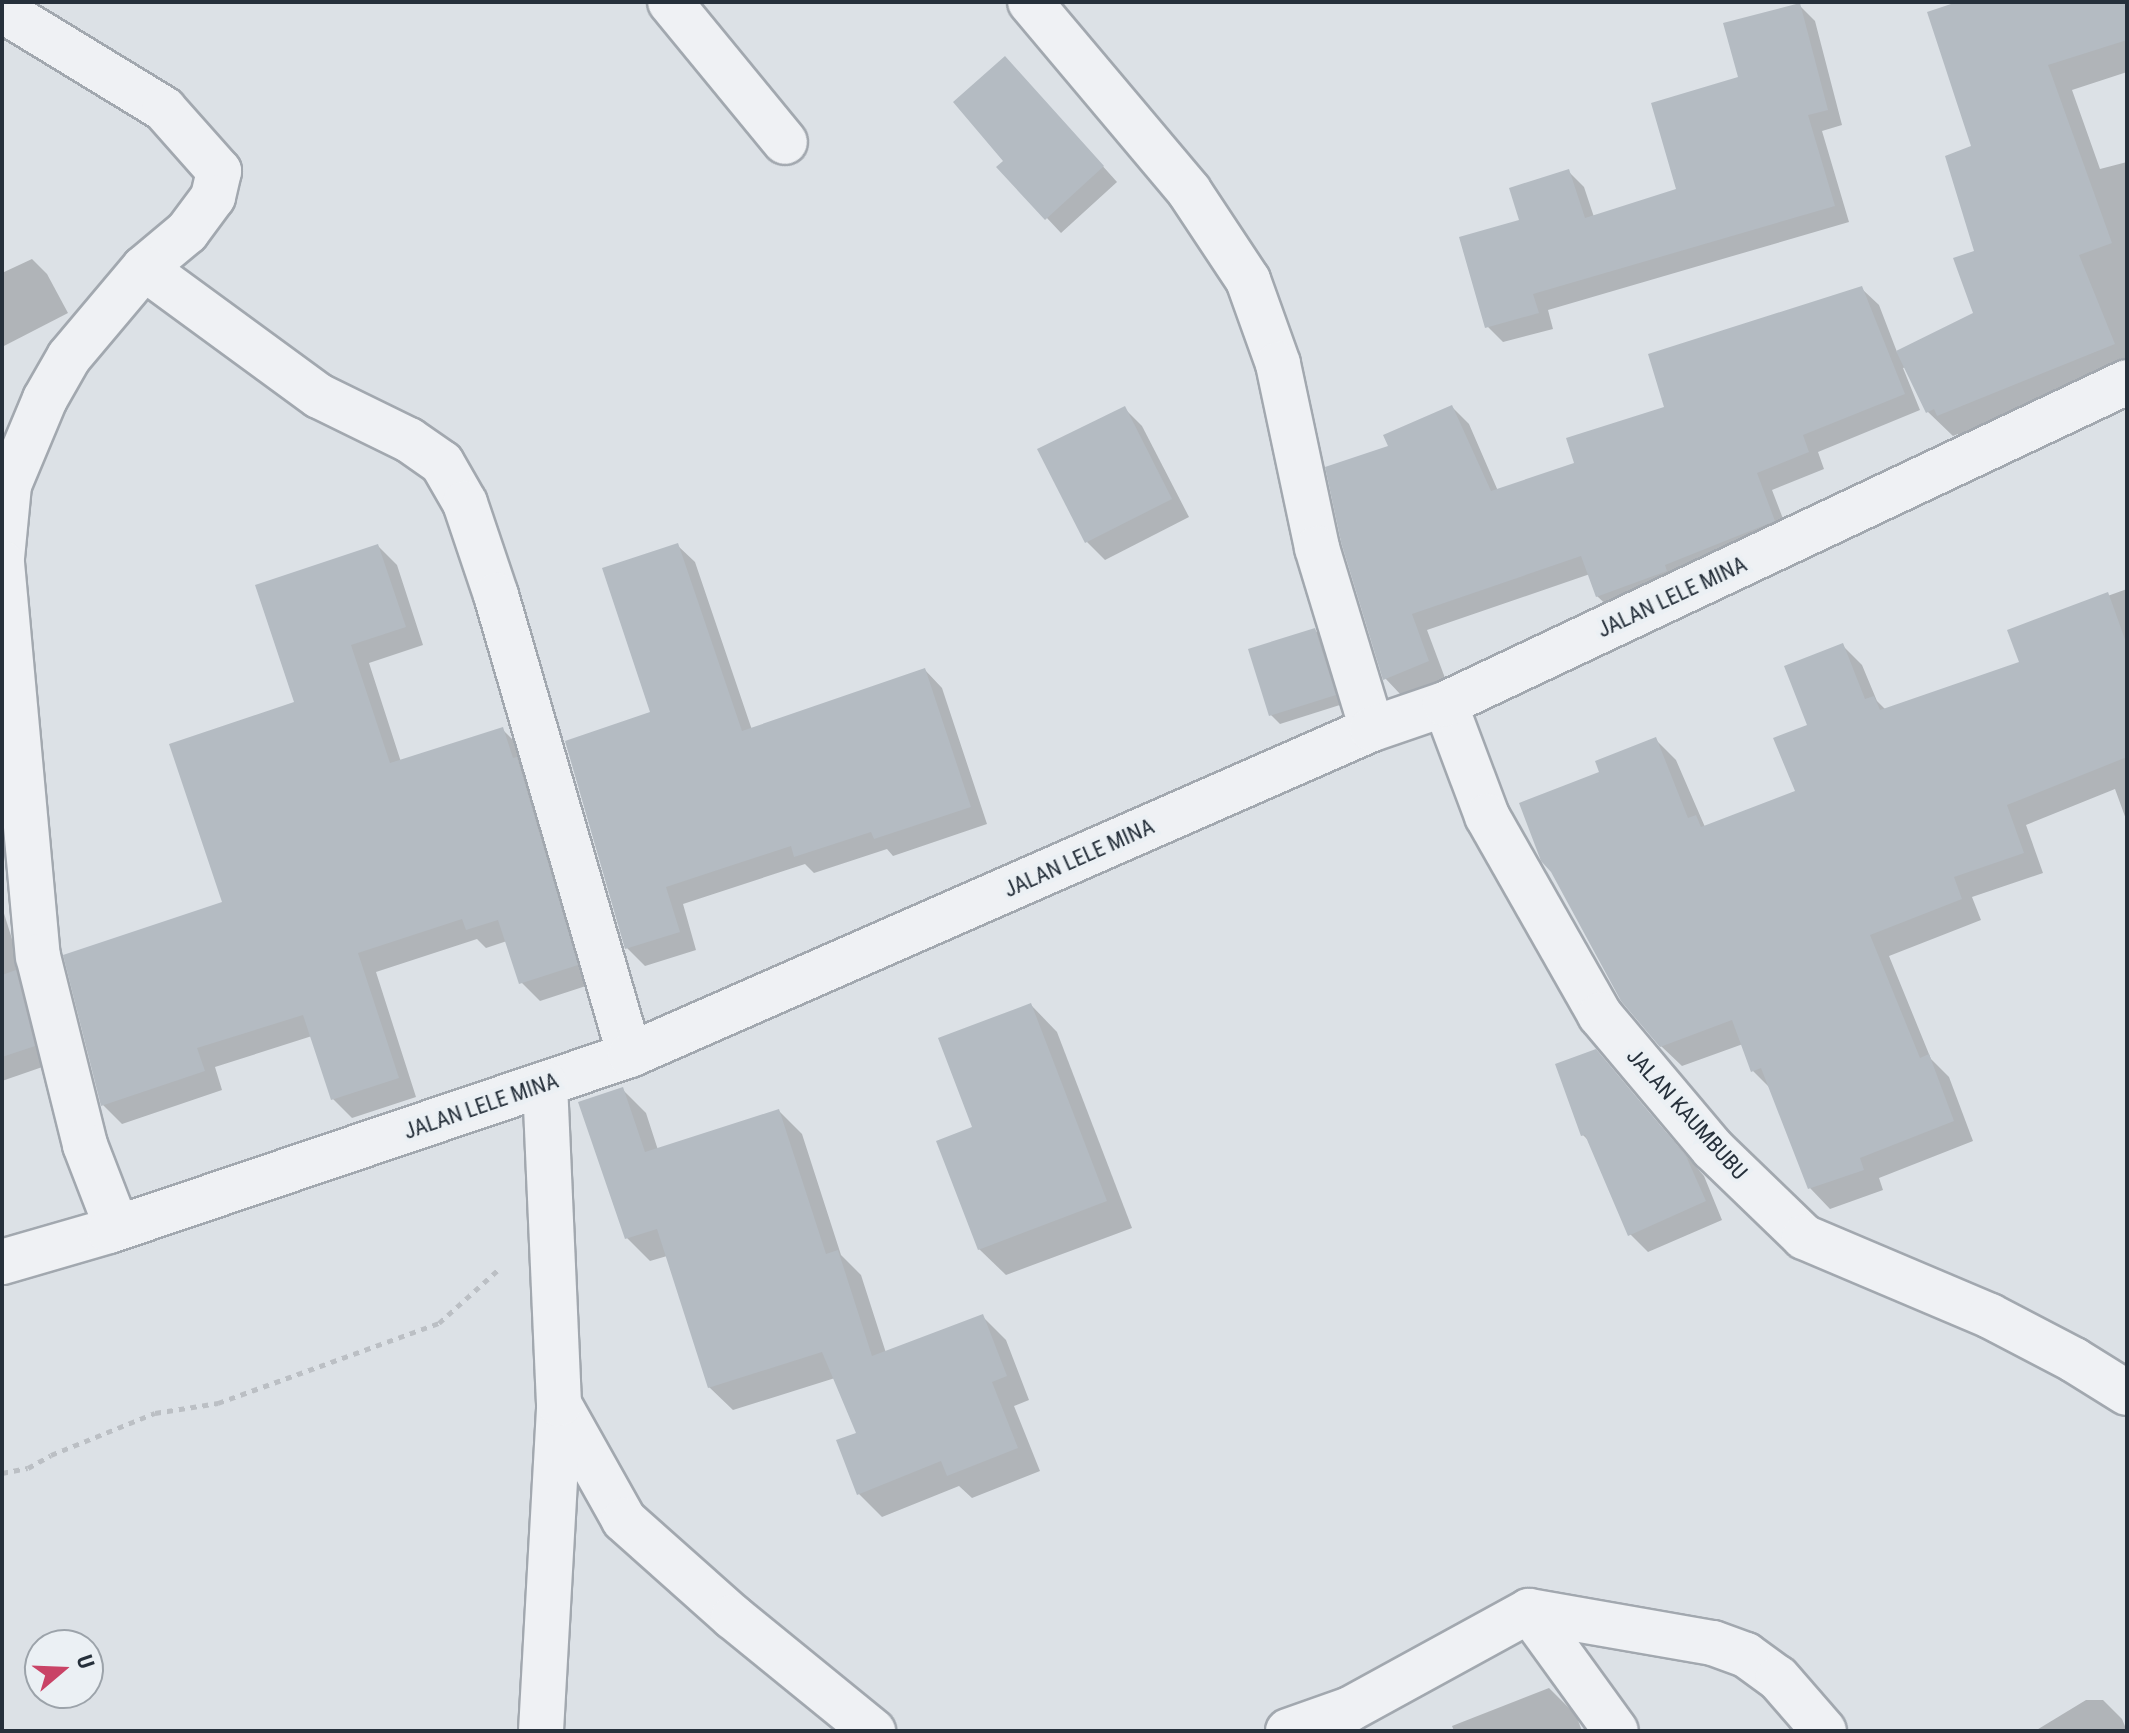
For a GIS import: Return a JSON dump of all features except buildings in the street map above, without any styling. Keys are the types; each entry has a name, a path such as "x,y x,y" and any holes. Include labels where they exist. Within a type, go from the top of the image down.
{"street":[{"path":"670,2 785,142"},
{"path":"1030,2 1189,191 1248,280 1278,364 1317,548 1372,729"},
{"path":"2,10 164,109 219,171 213,197 187,232 144,268 69,357 45,399 9,485 2,560 38,956 85,1145 117,1228"},
{"path":"144,268 319,396 409,440 442,463 465,503 496,595 630,1055"},
{"name":"JALAN LELE MINA","path":"2,1262 117,1228 630,1055 1372,729 1445,704 2127,382"},
{"name":"JALAN KAUMBUBU","path":"1445,704 1487,816 1600,1015 1713,1149 1804,1237 1990,1316 2074,1360 2127,1393"},
{"path":"541,1731 559,1404 545,1084"},
{"path":"559,1404 624,1520 733,1617 873,1731"},
{"path":"1288,1731 1350,1709 1529,1611 1713,1643 1746,1655 1778,1678 1824,1731"},
{"path":"1529,1611 1616,1731"}],"path":[{"path":"2,1473 28,1468 155,1413 218,1403 439,1323 550,1223"}]}
